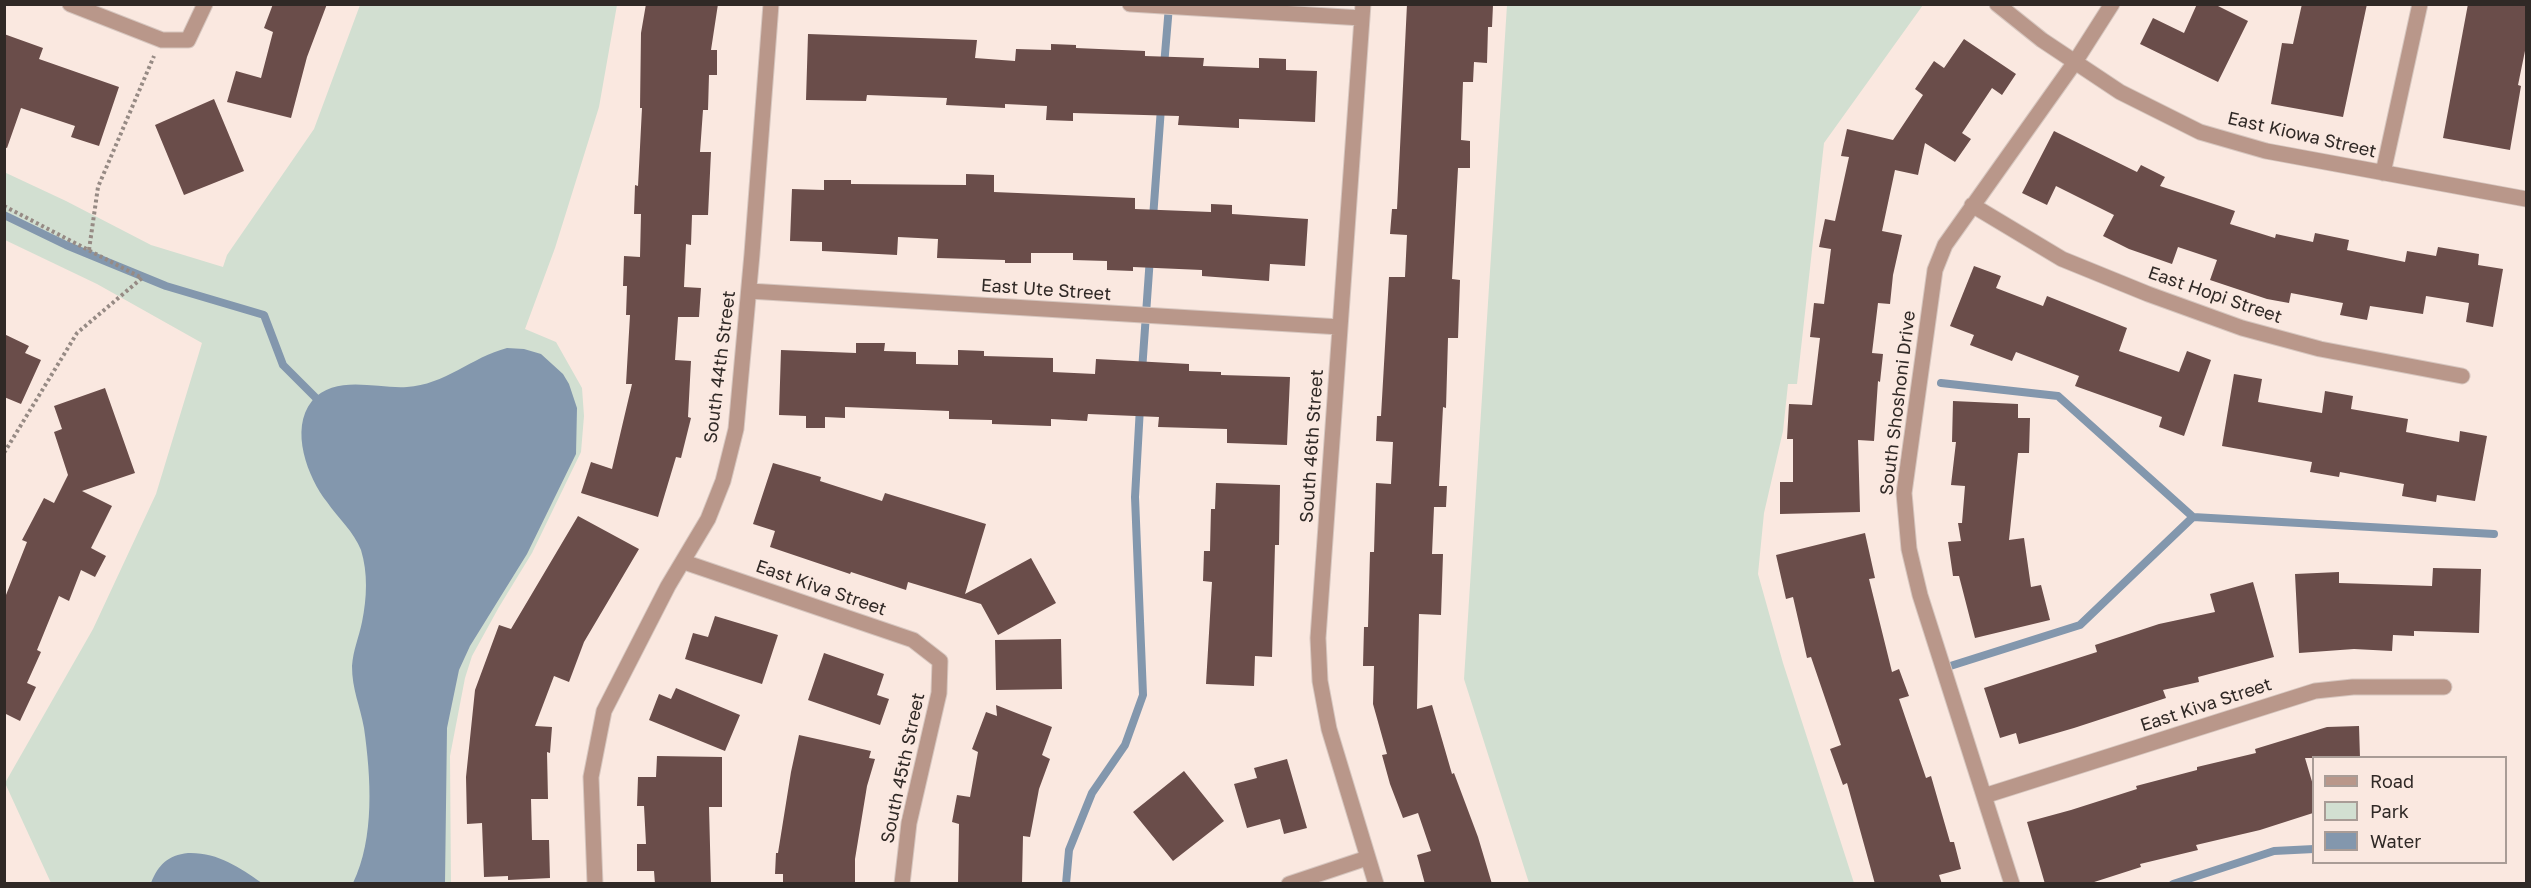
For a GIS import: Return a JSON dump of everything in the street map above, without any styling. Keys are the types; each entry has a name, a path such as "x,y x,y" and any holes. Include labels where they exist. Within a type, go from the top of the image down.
{"street":[{"path":"70,4 162,40 188,40 205,4"},
{"name":"South 44th Street","path":"595,884 591,777 604,711 668,586 708,519 723,481 736,429 771,4"},
{"path":"1130,4 1362,11"},
{"name":"East Kiowa Street","path":"1996,4 2042,40 2120,92 2200,132 2266,151 2526,199"},
{"name":"South Shoshoni Drive","path":"2012,884 1920,595 1909,549 1904,493 1935,270 1945,245 2074,62 2112,4"},
{"path":"2383,173 2420,4"},
{"name":"South 46th Street","path":"1362,11 1318,638 1320,681 1329,729 1376,884"},
{"name":"East Hopi Street","path":"1972,205 2062,259 2148,294 2242,328 2320,349 2462,376"},
{"name":"East Ute Street","path":"749,291 1340,327"},
{"name":"East Kiva Street","path":"684,562 912,640 940,661"},
{"name":"South 45th Street","path":"902,884 909,823 939,693 940,661"},
{"name":"East Kiva Street","path":"1984,795 2315,691 2353,687 2445,687"},
{"path":"1289,884 1367,858"}],"path":[{"path":"89,250 98,187 162,40"},
{"path":"4,206 142,278 76,333 4,453"}],"green space":[{"path":"360,5 617,5 599,107 555,248 525,329 556,342 582,388 584,416 581,452 532,553 472,656 465,678 450,756 451,883 51,883 5,783 93,629 156,494 202,343 97,284 5,240 4,172 151,245 223,267 227,255 314,129"},
{"path":"1507,5 1923,5 1824,143 1797,384 1788,384 1783,431 1764,513 1758,574 1783,663 1854,883 1529,883 1464,679"}],"water":[{"path":"507,348 524,349 541,354 563,374 577,408 576,454 527,554 470,646 459,670 447,728 445,883 353,883 365,847 369,807 366,747 353,683 352,666 365,604 365,568 358,543 320,492 308,467 302,439 305,412 321,393 332,388 344,385 407,387 420,385 446,376"},
{"path":"199,853 218,858 236,866 262,883 151,883 165,862 175,856"}],"building":[{"path":"273,4 327,4 307,57 291,118 227,102 236,71 261,78 273,32 264,28"},
{"path":"646,4 718,4 711,50 717,50 717,75 709,75 708,110 703,110 700,152 711,152 708,215 692,215 691,245 686,244 684,287 701,288 699,317 678,317 675,360 691,361 688,417 691,418 681,458 676,457 658,517 581,493 591,462 612,469 632,384 626,384 630,315 626,315 627,286 623,286 624,256 640,257 641,214 634,214 635,185 638,186 642,108 640,108 641,33"},
{"path":"1407,4 1493,5 1492,27 1488,27 1487,63 1474,62 1473,82 1463,82 1461,140 1470,141 1470,168 1458,168 1452,279 1460,280 1458,338 1448,338 1446,408 1443,407 1439,486 1447,486 1446,507 1434,507 1432,554 1443,554 1441,615 1419,614 1417,709 1432,705 1452,774 1454,773 1478,837 1492,884 1425,884 1417,855 1431,851 1418,813 1403,818 1390,784 1382,755 1387,754 1373,704 1374,666 1363,666 1364,627 1368,627 1370,552 1374,552 1376,483 1391,484 1393,442 1376,441 1377,416 1381,416 1389,277 1405,277 1407,235 1390,234 1392,209 1397,209"},
{"path":"2197,4 2214,4 2248,21 2218,82 2140,44 2153,18 2184,33"},
{"path":"2302,4 2367,4 2343,117 2271,104 2282,43 2293,44"},
{"path":"2468,4 2526,4 2526,46 2518,85 2521,86 2510,150 2443,138"},
{"path":"4,34 43,48 39,59 119,87 99,146 71,137 75,126 21,108 7,148 4,147"},
{"path":"808,34 977,40 975,58 1015,61 1016,49 1051,50 1051,44 1076,45 1076,48 1145,51 1145,56 1204,58 1203,66 1259,68 1259,58 1286,59 1286,70 1317,71 1315,122 1239,119 1239,128 1178,125 1179,116 1073,113 1073,121 1046,120 1047,106 1005,104 1005,108 946,105 947,98 867,95 866,101 806,100"},
{"path":"1964,39 2016,74 2002,95 1992,88 1962,133 1971,139 1955,162 1925,143 1918,175 1895,170 1882,231 1902,235 1893,275 1890,304 1878,303 1872,353 1883,354 1880,382 1878,381 1874,441 1858,440 1860,512 1780,514 1780,482 1793,482 1793,439 1787,439 1789,404 1812,405 1820,338 1810,337 1814,303 1824,304 1831,249 1819,247 1825,219 1835,221 1849,157 1841,156 1847,129 1893,140 1923,95 1915,89 1934,61 1944,68"},
{"path":"214,99 244,171 184,195 155,125"},
{"path":"2054,131 2137,172 2141,165 2165,177 2160,186 2235,211 2230,224 2275,238 2276,234 2313,242 2315,233 2349,240 2347,250 2405,262 2407,251 2436,256 2438,247 2479,254 2478,265 2503,269 2493,327 2466,322 2469,303 2426,296 2423,314 2370,306 2367,320 2340,315 2343,303 2291,293 2289,303 2267,299 2210,280 2217,260 2178,247 2172,264 2129,249 2103,236 2114,215 2056,186 2047,205 2022,193"},
{"path":"966,174 994,175 994,192 1135,198 1135,209 1211,212 1211,204 1232,205 1232,214 1308,219 1305,266 1270,264 1269,281 1202,276 1202,270 1133,267 1133,271 1107,270 1107,261 1073,260 1073,253 1031,253 1031,263 937,258 938,239 898,237 897,255 822,251 822,242 790,241 792,189 824,190 824,180 851,180 851,184 966,185"},
{"path":"1974,266 2001,276 1996,288 2043,306 2047,296 2127,328 2119,351 2179,372 2187,351 2211,360 2184,436 2159,427 2162,417 2075,386 2079,376 2016,352 2012,361 1970,345 1974,335 1950,326"},
{"path":"4,334 29,346 25,353 41,360 21,404 4,397"},
{"path":"856,343 885,343 884,351 916,352 916,364 958,365 958,350 984,351 984,356 1053,358 1053,372 1095,374 1096,359 1189,364 1189,371 1221,372 1221,375 1290,377 1287,445 1227,443 1227,429 1158,427 1159,417 1088,414 1087,421 1051,419 1051,426 992,424 992,420 949,419 949,411 845,407 845,418 825,417 825,428 806,428 806,416 779,415 781,350 856,353"},
{"path":"2234,374 2262,379 2258,402 2322,413 2325,391 2353,396 2351,409 2408,419 2406,432 2459,442 2460,431 2487,436 2475,501 2437,495 2436,502 2402,496 2404,484 2340,472 2339,477 2310,472 2312,462 2222,446"},
{"path":"105,388 135,473 82,491 112,506 91,548 106,556 95,577 81,570 69,601 59,596 37,650 41,652 27,683 36,687 20,721 4,713 4,600 27,542 22,540 44,498 54,503 68,475 54,432 62,429 54,406"},
{"path":"1953,401 2018,404 2018,418 2030,418 2029,453 2018,453 2009,540 2024,538 2031,587 2041,585 2050,620 1975,638 1959,576 1953,576 1948,542 1961,541 1958,523 1962,523 1965,486 1951,485 1956,442 1952,442"},
{"path":"773,463 821,477 820,481 882,501 885,493 986,524 965,594 1031,558 1056,603 998,635 981,604 908,582 906,590 770,547 775,531 753,524"},
{"path":"1216,483 1280,485 1279,545 1275,545 1272,657 1255,656 1254,686 1206,684 1212,582 1203,581 1204,551 1210,551 1211,509 1215,509"},
{"path":"578,516 639,549 584,642 569,682 554,676 535,726 552,727 550,753 547,752 548,799 531,799 532,840 549,840 550,878 508,880 508,876 484,877 482,823 467,824 466,777 475,690 499,625 511,629"},
{"path":"1865,533 1875,578 1869,579 1892,672 1899,669 1909,696 1899,699 1926,778 1931,776 1950,842 1954,842 1961,869 1939,875 1942,884 1875,884 1847,783 1843,785 1830,749 1841,745 1811,657 1807,658 1793,597 1786,599 1776,555"},
{"path":"2433,568 2481,569 2479,633 2414,631 2414,636 2393,635 2392,651 2354,649 2299,653 2295,574 2339,572 2339,583 2432,586"},
{"path":"2253,582 2274,657 2198,677 2199,682 2163,690 2166,698 2074,728 2019,744 2016,733 2000,738 1984,688 2097,652 2095,645 2159,624 2215,612 2210,594"},
{"path":"715,616 778,635 762,684 685,659 693,633 708,637"},
{"path":"1061,639 1062,689 996,690 995,640"},
{"path":"824,653 884,674 877,695 889,699 880,725 808,700"},
{"path":"676,688 740,715 725,751 649,720 659,694 671,699"},
{"path":"996,705 1052,727 1042,755 1050,759 1039,789 1030,837 1023,836 1022,884 958,884 959,824 952,822 957,795 970,797 978,752 972,749 986,712 997,716"},
{"path":"2359,726 2360,756 2305,758 2312,782 2312,813 2260,830 2196,845 2198,850 2140,864 2141,867 2088,884 2045,884 2027,822 2137,789 2136,786 2197,770 2197,767 2256,753 2255,749 2327,727"},
{"path":"799,735 871,751 869,758 875,759 867,786 855,859 855,884 783,884 783,874 775,874 776,853 778,853"},
{"path":"657,756 722,757 722,807 709,807 711,884 655,884 654,871 637,871 637,844 646,844 644,806 637,806 638,777 656,777"},
{"path":"1287,759 1307,828 1284,834 1280,819 1247,828 1234,784 1257,778 1254,768"},
{"path":"1184,771 1224,821 1173,861 1133,812"}],"waterway":[{"path":"1164,66 1169,6"},
{"path":"1153,218 1161,108"},
{"path":"4,215 66,245 166,286 264,315 283,365 316,398"},
{"path":"1142,371 1150,257"},
{"path":"1941,383 2058,396 2193,517"},
{"path":"1066,884 1069,850 1092,793 1125,745 1143,695 1135,497 1140,407"},
{"path":"1944,668 2080,625 2193,517 2494,534"},
{"path":"2173,884 2274,851 2312,849"}]}
